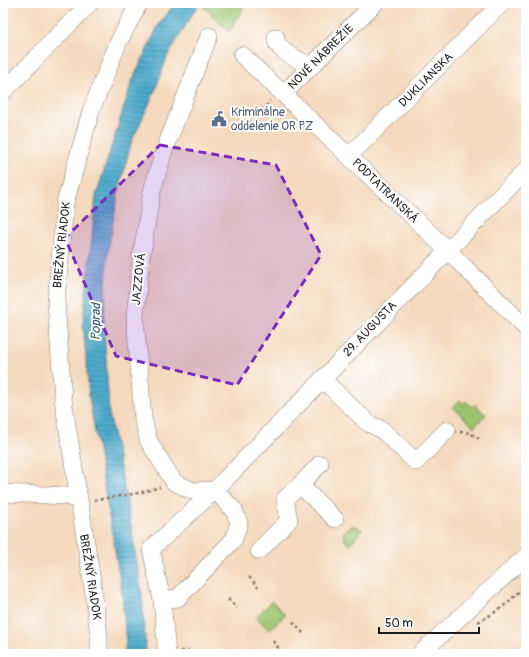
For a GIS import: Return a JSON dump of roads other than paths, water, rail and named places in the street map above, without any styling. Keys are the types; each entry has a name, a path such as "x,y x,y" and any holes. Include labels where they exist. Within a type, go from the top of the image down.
{"street":[{"path":"3,92 90,3"},
{"name":"NOVÉ NÁBREŽIE","path":"282,92 311,66 375,3"},
{"name":"DUKLIANSKA","path":"349,156 502,3"},
{"name":"BREŽNÝ RIADOK","path":"99,654 99,636 92,581 85,500 63,400 56,301 66,203 91,111 118,43 138,4"},
{"name":"JAZZOVÁ","path":"209,36 163,154 152,191 140,258 134,316 143,419 149,442 174,482 193,492 215,490"},
{"path":"276,37 277,45 281,50 311,66"},
{"name":"PODTATRANSKÁ","path":"242,55 349,156 526,328"},
{"name":"29. AUGUSTA","path":"167,654 162,600 152,549 215,490 446,250 526,170"},
{"path":"322,379 368,422 382,430 416,462 447,430"},
{"path":"259,551 289,520 285,499 320,464"},
{"path":"300,485 335,519"},
{"path":"162,600 178,598 234,539 239,523 234,510 215,490"},
{"path":"3,493 66,496 85,500"},
{"path":"420,654 526,556"}],"water":[{"name":"Poprad","path":"175,3 199,3 167,57 155,91 131,143 118,195 108,251 104,322 109,413 127,502 142,594 146,654 124,654 126,643 122,592 89,397 83,322 96,196 132,81 158,26"}],"place":[{"name":"Kriminálne oddelenie OR PZ","path":"219,119"}]}
